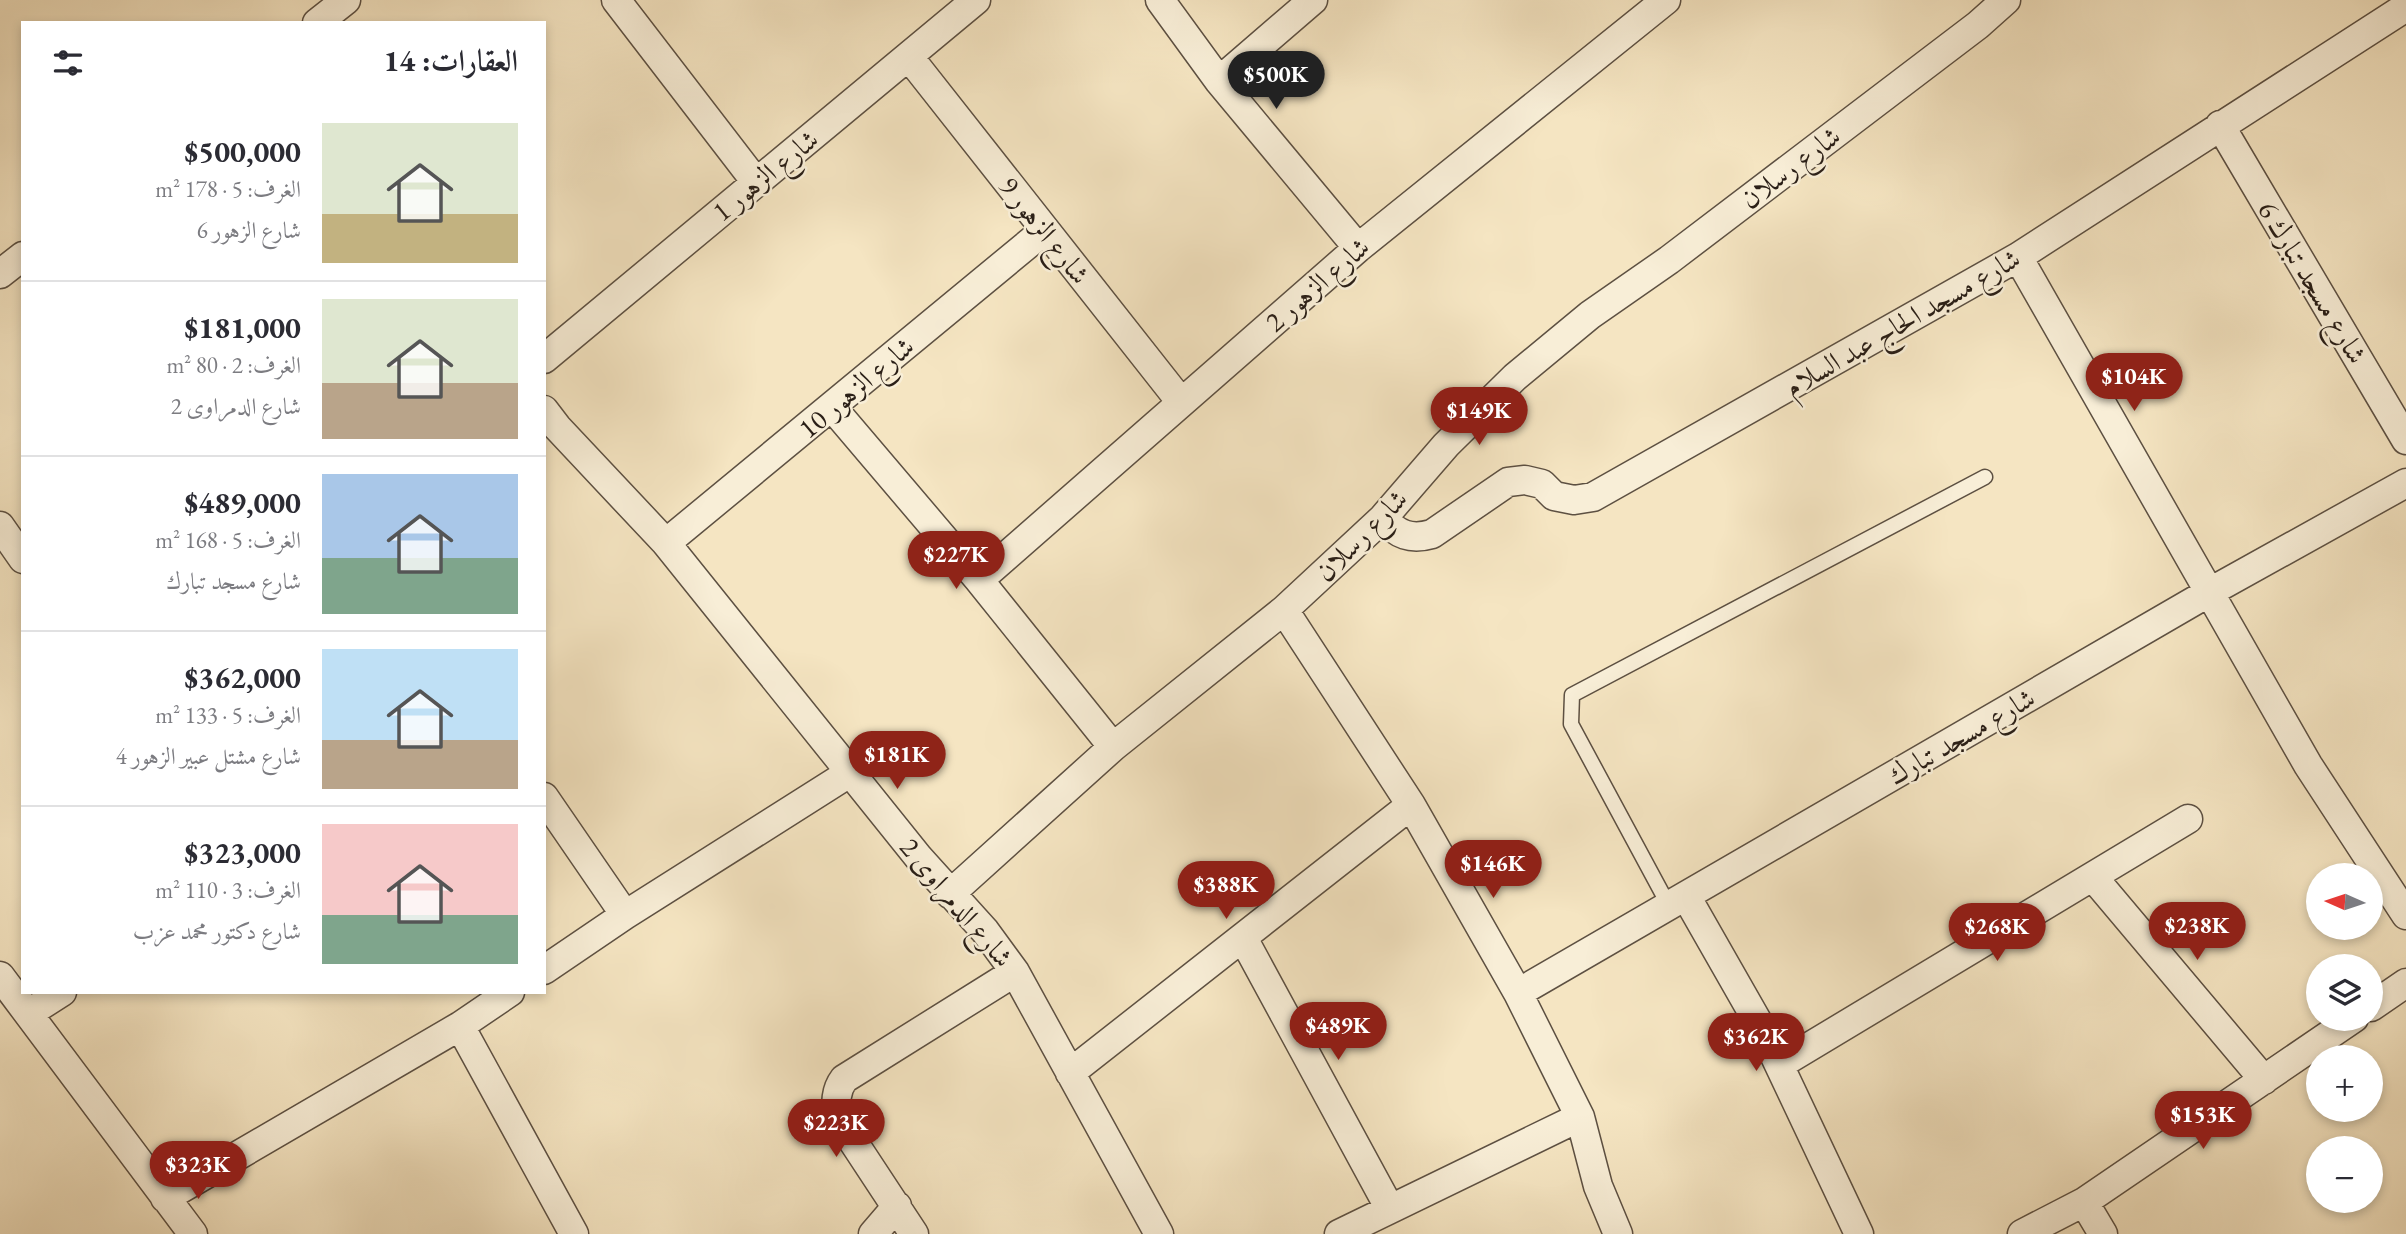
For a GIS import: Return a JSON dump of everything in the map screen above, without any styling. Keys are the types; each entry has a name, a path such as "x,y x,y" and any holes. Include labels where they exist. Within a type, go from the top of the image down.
{"street":[{"path":"320,21 346,0"},
{"path":"616,0 756,182"},
{"name":"شارع الزهور 1","path":"549,354 976,0"},
{"path":"1160,0 1219,81 1357,248"},
{"path":"1219,81 1312,0"},
{"name":"شارع رسلان","path":"950,894 1113,747 1284,610 1383,518 1456,435 1515,377 1590,315 1669,260 2006,0"},
{"name":"شارع الزهور 2","path":"979,580 1357,248 1658,2"},
{"name":"شارع مسجد الحاج عبد السلام","path":"1383,518 1392,530 1404,536 1418,538 1432,534 1508,482 1525,480 1542,485 1555,496 1574,500 1593,497 2018,257 2406,7"},
{"name":"شارع الزهور 9","path":"909,57 1181,402"},
{"name":"شارع مسجد تبارك 6","path":"2220,125 2406,440"},
{"name":"شارع الزهور 10","path":"666,543 1045,230"},
{"path":"2018,257 2308,765 2406,915"},
{"path":"0,274 21,258"},
{"path":"832,407 979,580 1113,747"},
{"name":"شارع الدمراوى 2","path":"546,412 666,543 950,894 985,931 1015,972 1159,1234"},
{"name":"شارع مسجد تبارك","path":"1518,993 2208,593 2406,483"},
{"path":"0,526 21,556"},
{"path":"1284,610 1410,805 1518,993 1580,1117 1598,1186 1618,1234"},
{"path":"546,969 625,915 850,772"},
{"path":"546,800 625,915"},
{"path":"1070,1073 1410,805"},
{"path":"1779,1065 2188,819"},
{"path":"2092,877 2264,1080"},
{"path":"1678,901 1763,1031 1859,1234"},
{"path":"1243,939 1390,1209"},
{"path":"914,1234 837,1117 838,1087 844,1079 1015,972"},
{"path":"0,976 193,1234"},
{"path":"2383,999 2406,983"},
{"path":"29,1013 59,994"},
{"path":"165,1198 460,1026 507,994"},
{"path":"460,1026 574,1234"},
{"path":"2022,1234 2084,1202 2335,1031"},
{"path":"1339,1234 1580,1117"},
{"path":"2084,1202 2103,1234"},
{"path":"873,1234 897,1206"}],"lane":[{"path":"1678,901 1571,724 1572,695 1984,477"}]}
